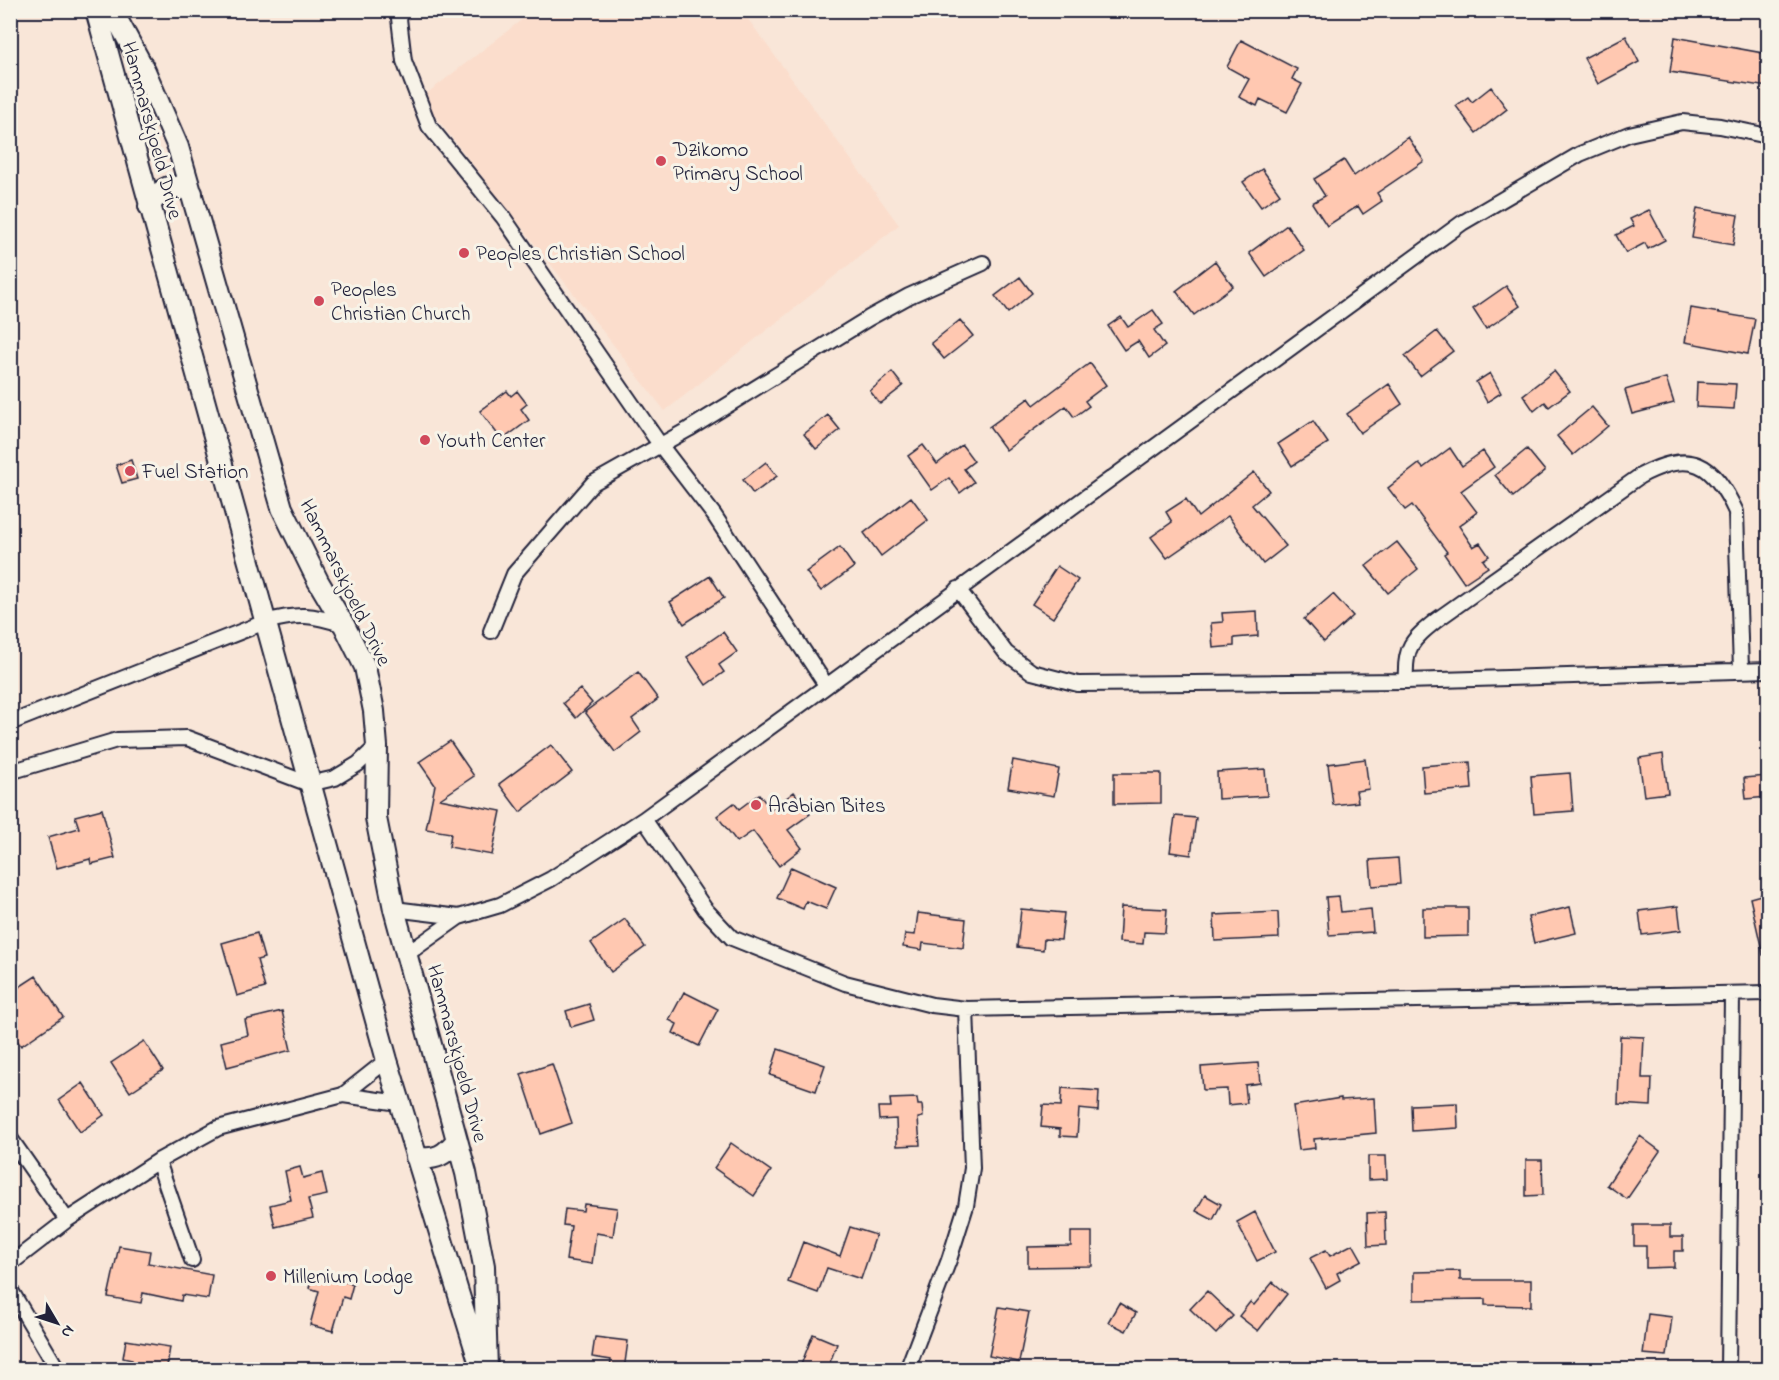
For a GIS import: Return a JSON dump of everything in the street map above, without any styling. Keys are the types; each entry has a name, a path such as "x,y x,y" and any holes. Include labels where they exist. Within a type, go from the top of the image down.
{"main road":[{"name":"Hammarskjoeld Drive","path":"96,10 399,1103 482,1370"},
{"name":"Hammarskjoeld Drive","path":"112,10 145,71 178,147 282,508 365,668 374,711 378,746 376,818 394,909 458,1140 484,1266 487,1370"},
{"path":"149,206 162,190 170,185 179,186 192,193"},
{"path":"416,1157 430,1160 439,1158 458,1140"}],"street":[{"path":"398,10 404,61 429,126 503,217 661,446 714,515 826,685"},
{"path":"407,954 459,917 500,905 551,879 644,819 1462,223 1580,154 1629,134 1682,122 1720,126 1768,136"},
{"path":"491,631 513,574 593,483 661,446 869,318 909,296 983,263"},
{"path":"1406,681 1405,657 1419,634 1438,619 1640,476 1664,463 1687,462 1709,470 1725,488 1736,512 1741,670"},
{"path":"958,589 1006,653 1032,672 1054,680 1078,684 1406,681 1768,670"},
{"path":"10,723 265,622 292,615 317,616 344,625"},
{"path":"10,772 117,740 187,738 309,784 335,778 358,764 378,746"},
{"path":"644,819 705,909 732,938 844,983 932,1005 966,1009 1768,993"},
{"path":"394,909 459,917"},
{"path":"1728,1370 1732,994"},
{"path":"907,1370 949,1260 966,1206 972,1168 966,1009"},
{"path":"344,1095 387,1060"},
{"path":"10,1264 67,1220 158,1161 218,1128 344,1095 399,1103"},
{"path":"10,1138 67,1220"},
{"path":"158,1161 192,1260"},
{"path":"10,1289 58,1370"}],"shaded area":[{"name":"Dzikomo Primary School","path":"533,11 742,11 899,225 665,411 421,98"}],"building":[{"path":"1626,36 1639,62 1598,84 1584,58"},
{"path":"1675,37 1768,54 1768,87 1670,72"},
{"path":"1241,40 1297,69 1292,79 1302,84 1287,112 1260,99 1257,106 1239,97 1249,79 1227,67"},
{"path":"1491,87 1507,109 1476,133 1456,106 1468,97 1472,102"},
{"path":"1408,137 1424,161 1377,193 1382,201 1363,214 1358,206 1327,226 1312,203 1325,196 1314,179 1344,160 1354,176"},
{"path":"1262,169 1280,194 1261,207 1243,182"},
{"path":"1697,208 1738,215 1733,245 1692,238"},
{"path":"1649,210 1665,240 1648,249 1645,243 1626,253 1616,235 1634,226 1630,219"},
{"path":"1287,225 1304,250 1266,277 1249,253"},
{"path":"1215,261 1233,286 1194,315 1176,291"},
{"path":"1020,277 1032,293 1008,313 995,296"},
{"path":"1506,286 1520,306 1486,329 1473,309"},
{"path":"1691,308 1755,319 1748,354 1685,342"},
{"path":"1153,310 1163,324 1154,330 1165,346 1149,358 1138,341 1124,350 1108,326 1121,317 1128,327"},
{"path":"960,320 973,336 944,359 931,343"},
{"path":"1437,331 1453,351 1420,376 1405,356"},
{"path":"1090,363 1106,385 1085,401 1089,406 1074,417 1066,406 1006,450 989,427 1029,398 1034,405"},
{"path":"1554,371 1570,391 1549,407 1545,402 1534,411 1523,395"},
{"path":"892,372 903,386 880,404 870,391"},
{"path":"1490,373 1501,393 1487,402 1476,382"},
{"path":"1666,378 1674,403 1632,414 1625,390"},
{"path":"1697,382 1736,384 1734,409 1696,407"},
{"path":"1389,384 1402,404 1360,433 1347,414"},
{"path":"507,391 511,396 517,391 527,404 521,409 529,420 502,440 480,411"},
{"path":"1592,407 1608,426 1573,455 1557,436"},
{"path":"828,415 840,430 816,449 804,434"},
{"path":"1313,421 1328,443 1292,466 1278,444"},
{"path":"923,445 937,464 962,445 974,461 964,469 974,482 960,493 949,478 932,490 908,456"},
{"path":"1450,448 1462,466 1483,451 1494,467 1461,491 1477,512 1459,526 1473,547 1480,543 1489,556 1483,560 1488,567 1464,583 1444,554 1447,552 1412,505 1405,510 1388,488 1419,464 1423,468"},
{"path":"1527,449 1545,471 1513,497 1495,475"},
{"path":"131,460 137,479 122,483 116,465"},
{"path":"766,462 777,476 753,494 743,480"},
{"path":"1254,472 1269,491 1252,505 1286,546 1263,564 1228,516 1167,558 1151,537 1172,522 1166,512 1186,499 1198,517"},
{"path":"911,497 928,520 881,556 864,533"},
{"path":"1397,542 1418,569 1388,593 1366,566"},
{"path":"840,547 854,567 821,591 806,572"},
{"path":"1057,566 1078,580 1053,618 1032,604"},
{"path":"710,576 724,598 684,624 670,602"},
{"path":"1333,594 1353,616 1324,642 1304,619"},
{"path":"1257,611 1258,636 1234,638 1234,646 1213,648 1211,623 1223,622 1222,613"},
{"path":"723,632 737,652 719,665 724,672 706,685 687,657"},
{"path":"638,672 658,699 632,719 641,732 615,752 585,712"},
{"path":"580,689 592,703 576,718 563,703"},
{"path":"450,741 474,776 440,799 501,811 492,855 449,847 451,833 426,829 435,785 419,762"},
{"path":"551,745 572,772 520,812 499,784"},
{"path":"1663,754 1668,793 1644,796 1639,758"},
{"path":"1365,759 1369,789 1356,791 1358,802 1333,805 1328,764"},
{"path":"1013,760 1059,769 1054,796 1008,788"},
{"path":"1470,762 1472,789 1424,793 1422,766"},
{"path":"1265,769 1267,796 1218,799 1217,772"},
{"path":"1114,773 1161,773 1161,803 1114,804"},
{"path":"1570,773 1573,811 1534,814 1531,776"},
{"path":"1768,776 1768,797 1746,799 1744,778"},
{"path":"794,792 810,814 788,830 802,848 779,866 753,831 737,842 717,816 734,803 739,809 759,794 771,810"},
{"path":"102,809 115,858 91,864 90,859 57,868 48,837 79,828 75,816"},
{"path":"1175,816 1196,818 1191,855 1170,852"},
{"path":"1398,858 1400,884 1372,886 1370,860"},
{"path":"791,867 836,887 826,909 806,901 803,909 777,898"},
{"path":"1768,893 1768,955 1763,955 1750,898"},
{"path":"1339,896 1341,912 1371,909 1373,932 1329,935 1326,897"},
{"path":"1678,906 1681,930 1642,935 1639,911"},
{"path":"1121,907 1167,909 1165,933 1144,932 1143,944 1119,942"},
{"path":"1570,907 1576,933 1534,943 1528,917"},
{"path":"1423,908 1468,908 1468,936 1423,937"},
{"path":"1021,909 1064,913 1061,940 1044,939 1043,950 1017,947"},
{"path":"1278,912 1279,938 1215,941 1214,915"},
{"path":"918,913 966,919 963,948 923,943 922,950 903,947 905,934 915,935"},
{"path":"625,919 645,947 611,972 591,943"},
{"path":"257,933 264,958 257,960 265,988 237,996 222,943"},
{"path":"36,976 63,1017 21,1046 10,1030 10,993"},
{"path":"684,992 718,1009 699,1046 673,1033 677,1024 669,1020"},
{"path":"589,1004 594,1020 571,1027 566,1011"},
{"path":"282,1011 291,1050 227,1067 221,1042 248,1035 245,1020"},
{"path":"1620,1036 1644,1037 1642,1078 1652,1078 1651,1106 1618,1104"},
{"path":"144,1041 163,1070 130,1092 111,1063"},
{"path":"778,1049 825,1065 816,1091 770,1075"},
{"path":"1258,1063 1260,1083 1245,1085 1247,1103 1228,1105 1227,1089 1203,1090 1201,1067"},
{"path":"552,1064 572,1123 541,1134 521,1074"},
{"path":"83,1083 104,1115 80,1132 59,1100"},
{"path":"1062,1088 1099,1091 1098,1111 1079,1109 1077,1137 1060,1136 1060,1129 1041,1127 1043,1105 1061,1106"},
{"path":"917,1098 918,1105 922,1105 923,1117 918,1118 920,1145 897,1146 896,1119 879,1120 878,1107 891,1107 890,1099"},
{"path":"1341,1098 1341,1100 1374,1098 1376,1133 1314,1139 1315,1148 1299,1150 1293,1106"},
{"path":"1457,1103 1458,1128 1412,1131 1411,1105"},
{"path":"1640,1136 1660,1151 1627,1199 1607,1185"},
{"path":"731,1143 771,1171 754,1196 714,1168"},
{"path":"1368,1156 1386,1156 1387,1179 1368,1180"},
{"path":"1526,1160 1542,1160 1543,1195 1526,1196"},
{"path":"300,1167 303,1178 322,1173 327,1195 308,1199 313,1218 275,1227 270,1205 291,1200 285,1171"},
{"path":"1205,1195 1221,1204 1213,1220 1196,1211"},
{"path":"584,1204 617,1208 613,1236 596,1233 592,1264 566,1260 571,1226 563,1225 565,1209 583,1211"},
{"path":"1255,1212 1275,1252 1257,1261 1237,1222"},
{"path":"1385,1212 1386,1245 1368,1246 1367,1213"},
{"path":"1634,1225 1670,1225 1670,1237 1683,1237 1683,1251 1674,1251 1674,1267 1646,1268 1646,1246 1634,1246"},
{"path":"850,1227 876,1235 861,1279 827,1268 818,1293 788,1282 803,1242 840,1256"},
{"path":"1071,1232 1092,1232 1092,1266 1028,1267 1028,1247 1071,1246"},
{"path":"1353,1244 1362,1260 1337,1273 1340,1280 1326,1288 1310,1258 1326,1250 1330,1256"},
{"path":"119,1246 150,1251 148,1263 212,1275 208,1299 182,1295 181,1301 143,1293 141,1303 108,1297"},
{"path":"1460,1271 1460,1280 1531,1280 1531,1306 1485,1305 1485,1299 1414,1300 1414,1272"},
{"path":"313,1273 353,1284 349,1299 343,1297 333,1331 310,1325 319,1291 309,1288"},
{"path":"1273,1282 1287,1294 1258,1331 1239,1316 1250,1302 1254,1305"},
{"path":"1207,1291 1233,1316 1216,1334 1190,1309"},
{"path":"1119,1303 1136,1313 1126,1331 1108,1322"},
{"path":"999,1307 1029,1312 1019,1362 989,1356"},
{"path":"1648,1314 1672,1317 1667,1356 1643,1354"},
{"path":"813,1334 837,1344 827,1370 799,1370"},
{"path":"595,1337 628,1341 624,1370 610,1370 611,1360 592,1357"},
{"path":"126,1340 170,1347 167,1366 159,1365 158,1370 130,1370 132,1360 123,1358"}],"place":[{"name":"Dzikomo Primary School","path":"661,161"},
{"name":"Peoples Christian School","path":"464,253"},
{"name":"Peoples Christian Church","path":"319,301"},
{"name":"Youth Center","path":"425,440"},
{"name":"Fuel Station","path":"130,471"},
{"name":"Arabian Bites","path":"756,805"},
{"name":"Millenium Lodge","path":"271,1276"}]}
